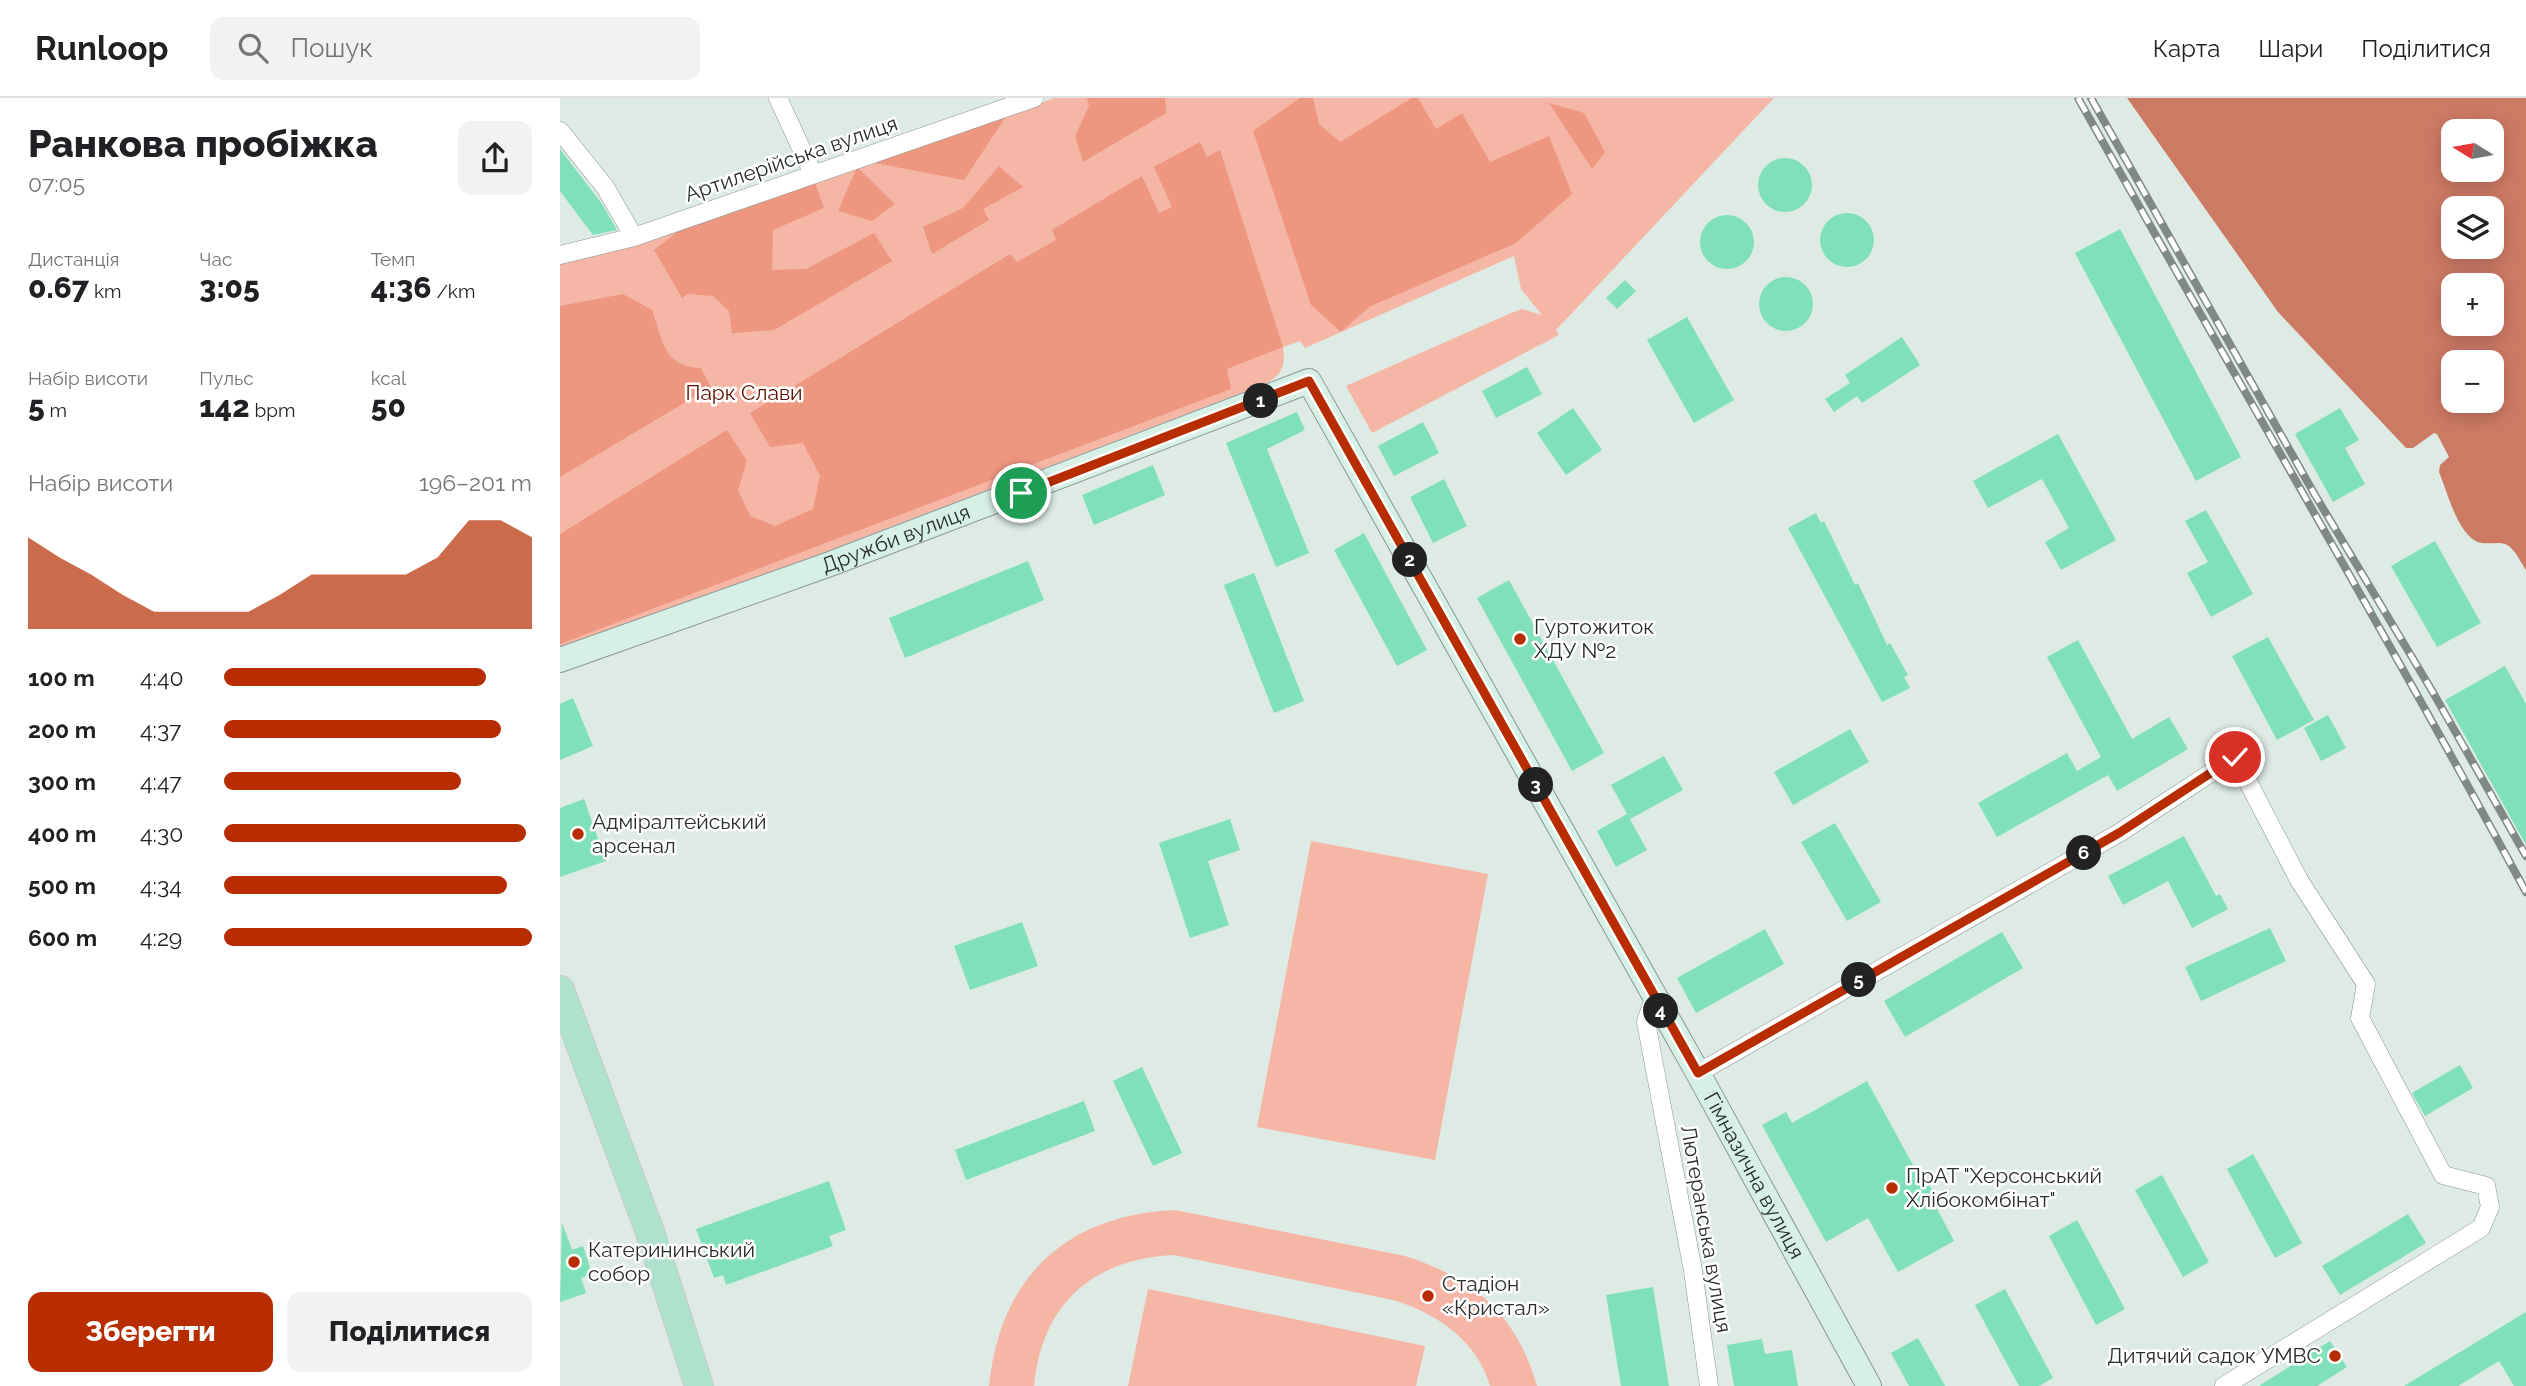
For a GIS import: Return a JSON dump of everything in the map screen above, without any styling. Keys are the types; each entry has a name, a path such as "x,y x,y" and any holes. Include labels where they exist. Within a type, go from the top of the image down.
{"main road":[{"path":"560,990 650,1232 699,1386"}],"street":[{"path":"778,98 813,174"},
{"path":"980,98 981,117"},
{"name":"Артилерійська вулиця","path":"560,256 634,237 1034,98"},
{"path":"560,131 605,187 634,237"},
{"name":"Дружби вулиця","path":"560,660 830,565 1309,381"},
{"name":"Гімназична вулиця","path":"1309,381 1698,1073 1869,1386"},
{"path":"1698,1073 2119,833 2235,757 2299,880 2367,984 2360,1018 2443,1175 2486,1186 2490,1208 2481,1228 2224,1386"},
{"name":"Лютеранська вулиця","path":"1654,998 1646,1022 1693,1271 1709,1386"}],"green space":[{"name":"Парк Слави","path":"1054,98 1774,98 1556,330 1559,335 1372,433 1346,386 1522,309 1542,315 1521,289 1514,256 1305,348 1300,341 1283,347 1284,360 1281,370 1262,385 560,653 560,263 973,129"},
{"path":"1311,841 1488,874 1435,1160 1257,1127"},
{"name":"Стадіон «Кристал»","path":"1175,1210 1405,1256 1430,1265 1472,1288 1505,1319 1518,1339 1537,1386 1490,1386 1475,1355 1453,1331 1424,1312 1393,1300 1174,1255 1145,1258 1119,1266 1076,1291 1060,1310 1048,1332 1039,1357 1034,1386 989,1386 996,1347 1007,1313 1024,1284 1045,1259 1071,1239 1102,1224 1136,1215"},
{"path":"1148,1289 1425,1346 1416,1386 1128,1386"}],"shaded area":[{"path":"1087,98 1165,98 1166,113 1083,162 1075,136 1089,106"},
{"path":"1300,98 1313,98 1319,124 1340,142 1412,98 1418,98 1436,129 1462,113 1490,162 1549,136 1572,194 1516,243 1369,307 1341,332 1311,305 1253,131"},
{"path":"2127,98 2526,98 2526,570 2515,552 2506,544 2478,542 2462,527 2439,472 2440,465 2449,457 2437,434 2434,433 2413,448 2406,448 2278,312"},
{"path":"1549,103 1584,113 1605,152 1592,169"},
{"path":"1007,115 964,180 869,162"},
{"path":"1200,142 1207,157 1220,150 1283,347 1227,369 1231,389 560,644 560,534 727,430 747,461 738,490 750,516 775,526 813,509 820,476 803,443 770,447 750,413 1010,254 1017,262 1056,240 1052,230 1142,176 1159,213 1172,207 1154,167"},
{"path":"999,166 1023,187 983,209 989,220 932,254 923,227 963,208"},
{"path":"857,167 895,204 872,221 838,211"},
{"path":"814,180 824,208 773,230 772,270 806,269 874,233 892,261 774,330 732,333 729,311 713,296 688,294 682,298 654,250 685,226"},
{"path":"623,294 652,310 666,350 679,363 701,368 711,387 560,477 560,306"}],"building":[{"path":"560,149 602,204 617,230 593,235 560,191"},
{"path":"1785,158 1804,166 1812,185 1804,204 1785,212 1766,204 1758,185 1766,166"},
{"path":"1847,213 1866,221 1874,240 1866,259 1847,267 1828,259 1820,240 1828,221"},
{"path":"1727,215 1746,223 1754,242 1746,261 1727,269 1708,261 1700,242 1708,223"},
{"path":"2120,229 2241,457 2196,481 2075,253"},
{"path":"1786,277 1805,285 1813,304 1805,323 1786,331 1767,323 1759,304 1767,285"},
{"path":"1625,280 1636,291 1617,309 1606,298"},
{"path":"1687,317 1734,400 1694,423 1647,340"},
{"path":"1902,337 1920,365 1862,403 1857,396 1834,412 1825,399 1850,383 1845,375"},
{"path":"1527,367 1542,394 1496,418 1482,391"},
{"path":"1573,408 1602,450 1566,475 1537,433"},
{"path":"2340,408 2359,440 2345,448 2365,484 2333,502 2295,434"},
{"path":"1297,412 1305,430 1267,449 1309,553 1276,567 1226,443"},
{"path":"1423,422 1439,453 1394,476 1378,446"},
{"path":"2058,434 2116,540 2061,570 2045,542 2069,528 2042,479 1988,508 1973,481"},
{"path":"1153,465 1165,495 1094,525 1082,495"},
{"path":"1444,479 1467,526 1433,543 1410,497"},
{"path":"2206,510 2253,594 2211,617 2187,573 2208,562 2185,521"},
{"path":"1816,513 1821,523 1824,521 1855,585 1858,583 1887,645 1890,643 1908,675 1904,677 1910,688 1882,702 1788,528"},
{"path":"1364,533 1427,650 1397,666 1334,550"},
{"path":"2435,541 2481,623 2437,647 2391,566"},
{"path":"1028,561 1044,600 905,658 889,618"},
{"path":"1254,573 1304,701 1274,713 1224,585"},
{"name":"Гуртожиток ХДУ №2","path":"1509,580 1604,753 1572,771 1477,598"},
{"path":"2268,637 2314,720 2277,740 2232,656"},
{"path":"2078,640 2132,739 2169,717 2188,749 2117,791 2108,775 1997,837 1978,803 2067,753 2077,771 2101,757 2047,657"},
{"path":"2505,666 2526,704 2526,845 2445,700"},
{"path":"573,698 593,746 560,760 560,704"},
{"path":"2328,715 2346,748 2321,761 2304,728"},
{"path":"1850,729 1869,762 1793,805 1774,772"},
{"path":"1664,756 1683,790 1630,819 1611,785"},
{"name":"Адміралтейський арсенал","path":"584,799 606,861 560,877 560,808"},
{"path":"1627,814 1647,850 1616,867 1597,831"},
{"path":"1230,819 1240,850 1208,861 1229,925 1190,938 1159,843"},
{"path":"1835,823 1881,902 1847,921 1801,842"},
{"path":"2184,836 2216,896 2220,894 2228,909 2192,928 2168,881 2123,905 2108,876"},
{"path":"1022,922 1038,966 970,990 954,946"},
{"path":"2270,928 2286,961 2201,1001 2185,967"},
{"path":"1765,929 1784,964 1696,1013 1677,978"},
{"path":"2002,932 2023,968 1905,1037 1884,1001"},
{"path":"2460,1065 2473,1088 2425,1116 2412,1093"},
{"path":"1142,1067 1182,1153 1153,1166 1113,1081"},
{"name":"ПрАТ \"Херсонський Хлібокомбінат\"","path":"1867,1081 1919,1176 1923,1173 1938,1201 1934,1203 1954,1241 1898,1272 1868,1218 1826,1242 1762,1125 1786,1112 1792,1123"},
{"path":"1084,1101 1095,1131 966,1180 955,1150"},
{"path":"2253,1154 2302,1243 2275,1258 2227,1169"},
{"path":"2162,1175 2209,1262 2183,1277 2135,1190"},
{"path":"829,1181 846,1230 829,1236 833,1246 726,1285 723,1275 714,1278 696,1229"},
{"path":"2408,1214 2426,1243 2340,1295 2322,1266"},
{"path":"2077,1220 2125,1309 2096,1325 2049,1236"},
{"name":"Катерининський собор","path":"562,1223 572,1250 583,1246 592,1274 581,1278 586,1293 560,1302"},
{"path":"1653,1287 1669,1386 1621,1386 1606,1295"},
{"path":"2005,1289 2053,1378 2039,1386 2019,1386 1975,1305"},
{"path":"2526,1312 2526,1386 2514,1386 2499,1361 2458,1386 2404,1386"},
{"path":"1918,1338 1945,1386 1909,1386 1891,1353"},
{"path":"1762,1339 1765,1354 1792,1350 1798,1386 1734,1386 1727,1345"},
{"path":"2330,1341 2347,1367 2317,1386 2259,1386"}],"railway":[{"path":"2078,98 2360,593 2526,892"},
{"path":"2091,98 2315,495 2431,689 2526,856"}],"place":[{"name":"Гуртожиток ХДУ №2","path":"1520,639"},
{"name":"Адміралтейський арсенал","path":"578,834"},
{"name":"ПрАТ \"Херсонський Хлібокомбінат\"","path":"1892,1188"},
{"name":"Катерининський собор","path":"574,1262"},
{"name":"Стадіон «Кристал»","path":"1428,1296"},
{"name":"Дитячий садок УМВС","path":"2335,1356"}],"route":[{"path":"1021,493 1309,381 1698,1073 2119,833 2235,757"}]}
